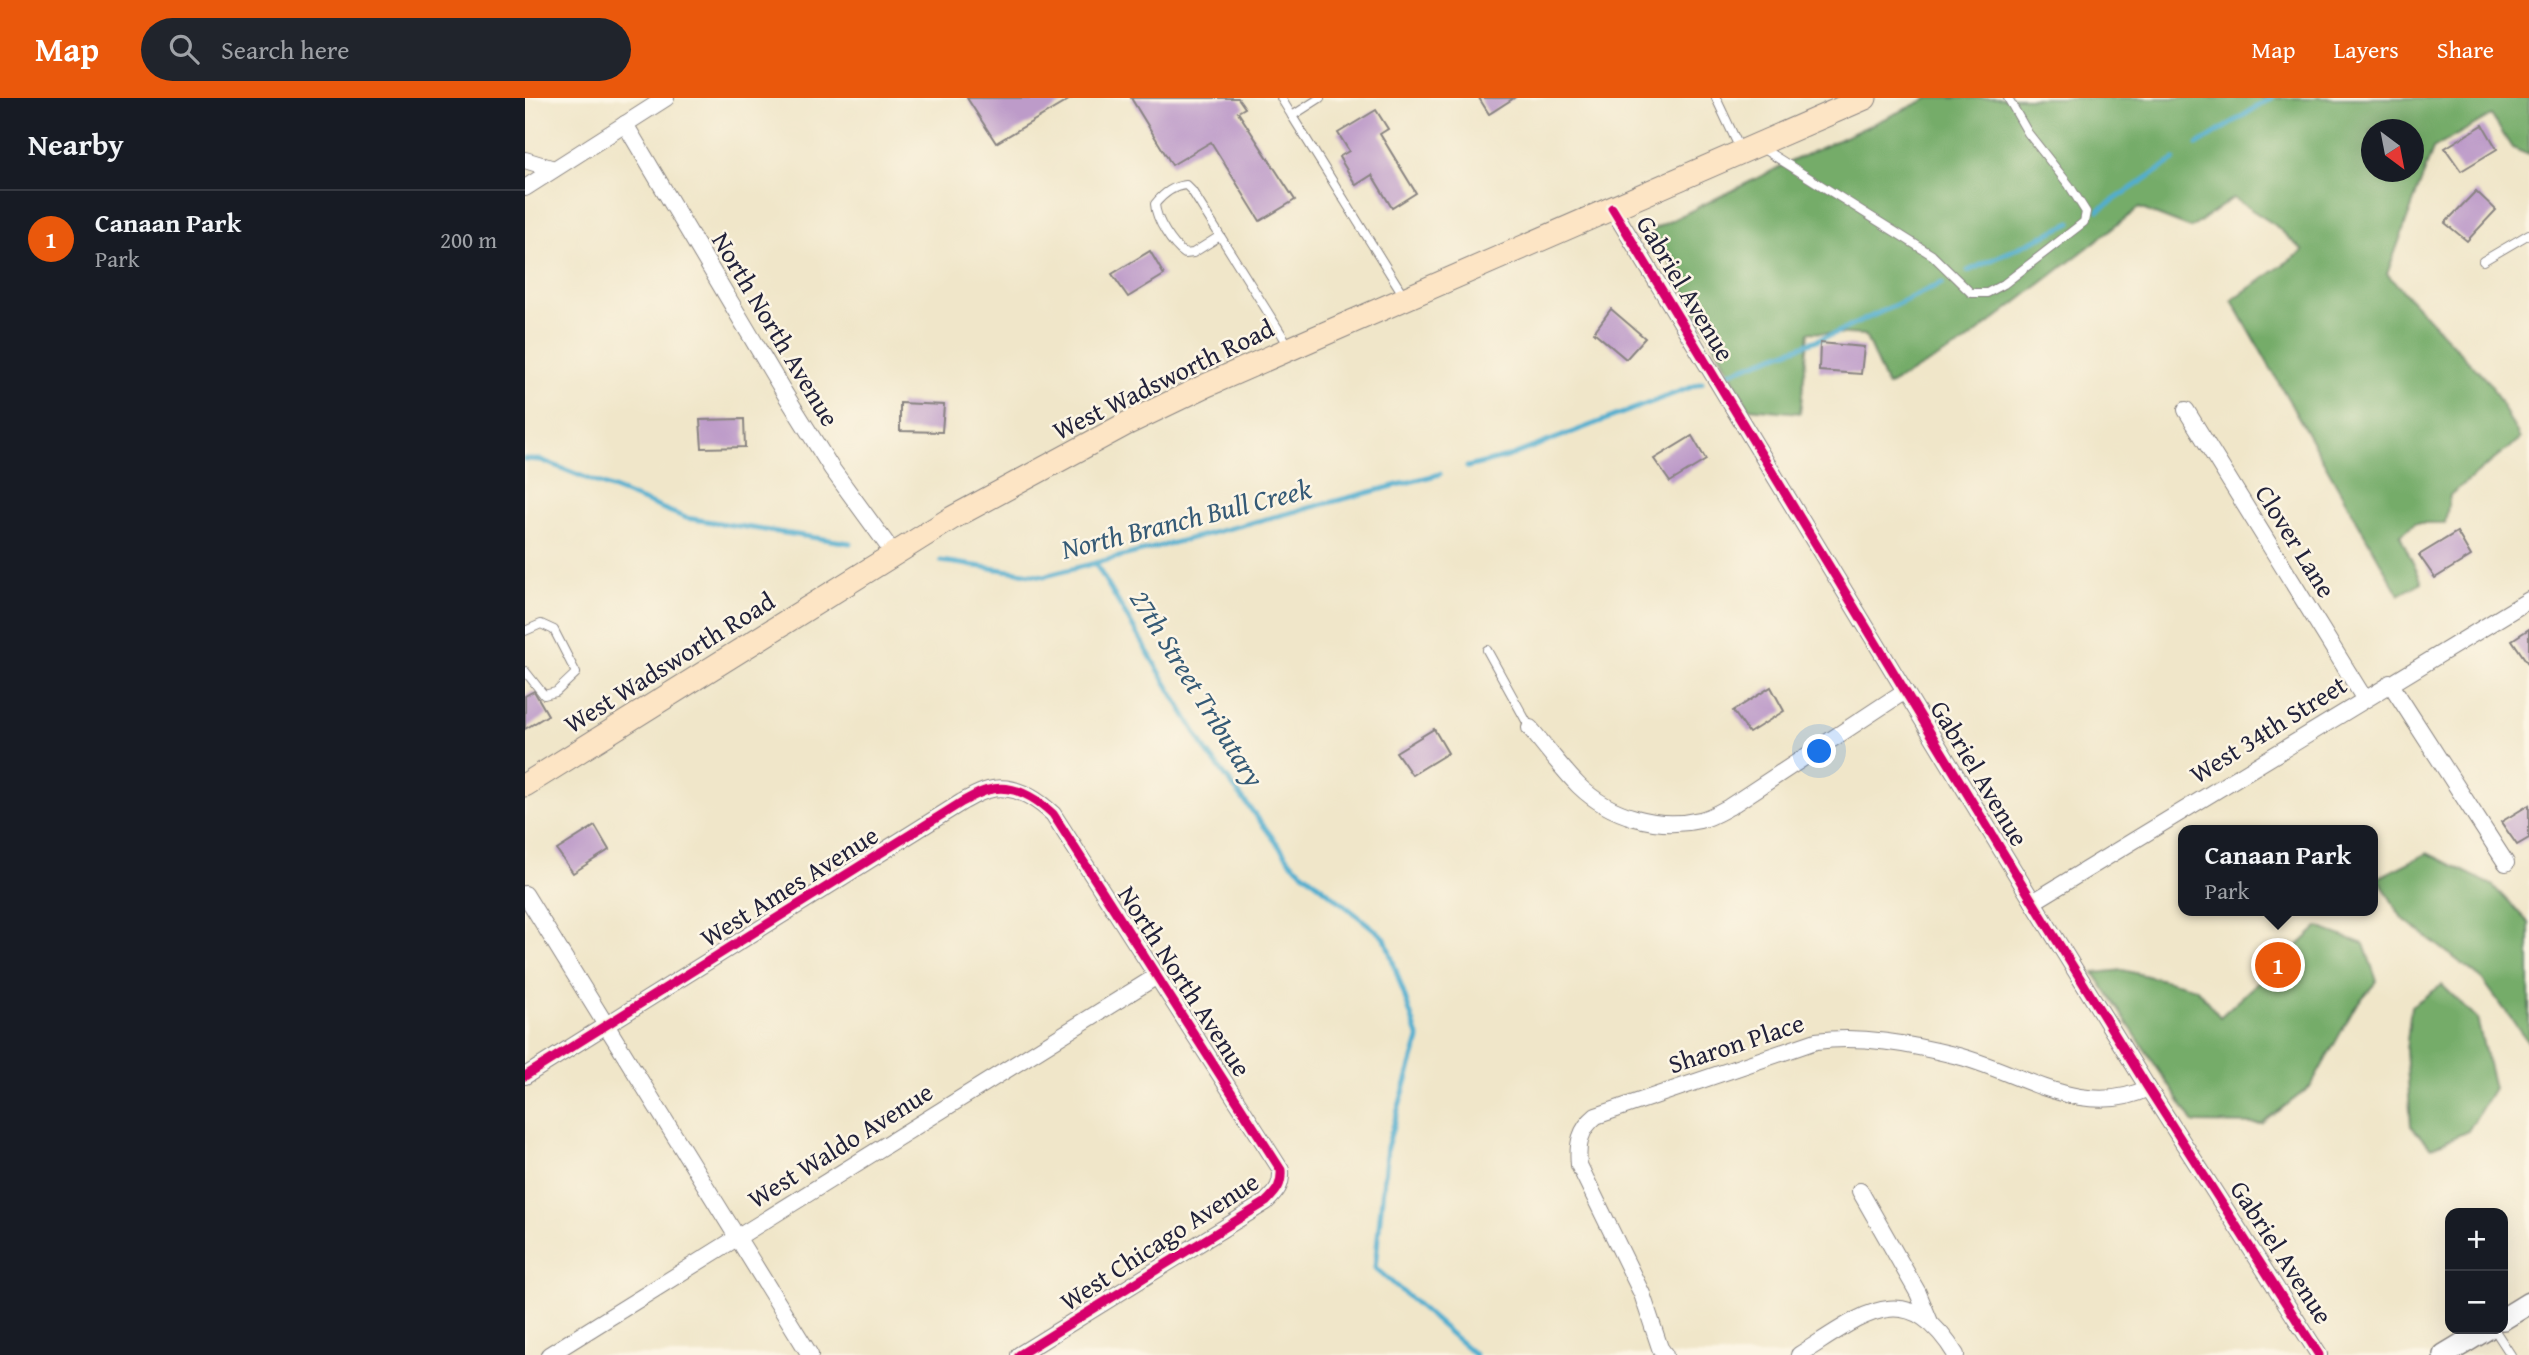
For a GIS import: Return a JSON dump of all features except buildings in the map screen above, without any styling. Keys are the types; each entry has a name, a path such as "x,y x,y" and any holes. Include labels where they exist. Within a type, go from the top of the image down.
{"main road":[{"name":"West Wadsworth Road","path":"525,785 952,517 1126,424 1207,385 1865,98"}],"street":[{"path":"525,187 666,98"},
{"name":"North North Avenue","path":"625,124 785,394 832,469 894,554"},
{"path":"525,160 554,169"},
{"name":"Gabriel Avenue","path":"1612,208 2033,902 2319,1355"},
{"name":"Clover Lane","path":"2186,410 2364,698"},
{"name":"West 34th Street","path":"2033,902 2364,698 2529,600"},
{"path":"2390,683 2506,863"},
{"path":"1530,729 1580,787 1600,802 1629,817 1677,824 1702,820 1730,807 1905,691"},
{"name":"West Ames Avenue","path":"525,1076 962,802 989,789 1025,793 1039,800 1053,814 1070,840"},
{"name":"North North Avenue","path":"1070,840 1264,1143"},
{"path":"525,894 810,1355"},
{"name":"West Waldo Avenue","path":"549,1355 1157,976"},
{"name":"Sharon Place","path":"1665,1355 1660,1348 1642,1294 1579,1165 1577,1149 1580,1135 1587,1123 1596,1116 1816,1041 1845,1038 1873,1040 1955,1055 2017,1076 2051,1091 2082,1098 2116,1099 2148,1088"},
{"name":"West Chicago Avenue","path":"1019,1355 1266,1202 1277,1191 1282,1180 1281,1170 1264,1143"},
{"path":"1860,1191 1918,1293 1930,1322"},
{"path":"2508,1316 2529,1303"},
{"path":"1799,1355 1866,1313 1900,1308 1916,1313 1930,1322 1947,1339 1956,1355"},
{"path":"2444,1355 2479,1334"}],"lane":[{"path":"1281,98 1405,299"},
{"path":"1292,116 1320,98"},
{"path":"1716,98 1749,149 1933,255 1971,293 1987,293 2004,284 2084,222 2087,212 2028,133 2008,98"},
{"path":"1220,236 1193,253 1185,254 1178,249 1156,212 1155,204 1160,196 1178,186 1186,185 1192,191 1220,236 1290,349"},
{"path":"2483,261 2529,234"},
{"path":"525,631 541,624 554,630 576,673 556,692 544,695 525,671"},
{"path":"1487,649 1530,729"},
{"path":"2497,1334 2511,1355"}],"green space":[{"path":"1929,98 2529,98 2529,155 2512,148 2491,115 2433,149 2424,173 2424,119 2361,119 2361,182 2421,182 2387,274 2491,385 2520,439 2450,495 2445,523 2415,523 2400,535 2422,582 2399,595 2232,300 2303,251 2275,225 2233,198 2191,228 2139,208 1964,343 1887,386 1865,335 1809,332 1800,413 1749,408 1652,230"},
{"path":"2427,853 2492,885 2529,923 2529,1043 2482,979 2402,918 2378,878"},
{"path":"2318,927 2364,944 2377,981 2356,1005 2311,1086 2262,1124 2194,1123 2094,973 2123,970 2196,988 2220,1017"},
{"path":"2442,985 2477,1019 2494,1088 2468,1131 2431,1148 2411,1126 2406,1050 2411,1006"}],"waterway":[{"name":"North Branch Bull Creek","path":"2197,145 2271,98"},
{"name":"North Branch Bull Creek","path":"2099,210 2174,160"},
{"name":"North Branch Bull Creek","path":"1968,271 2071,223"},
{"name":"North Branch Bull Creek","path":"1728,373 1836,333 1942,283"},
{"name":"North Branch Bull Creek","path":"1467,467 1507,457 1702,383"},
{"name":"North Branch Bull Creek","path":"525,459 541,460 686,518 850,543"},
{"name":"North Branch Bull Creek","path":"941,561 1045,576 1440,474"},
{"name":"27th Street Tributary","path":"1095,563 1207,752 1292,863 1385,938 1419,1039 1387,1147 1375,1268 1475,1355"}],"cycle path":[{"path":"1612,208 2033,902 2319,1355"},
{"path":"525,1076 962,802 981,792 997,788 1015,790 1032,798 1053,814 1281,1170 1281,1180 1266,1202 1019,1355"}],"place":[{"name":"Canaan Park","path":"2278,965"}]}
